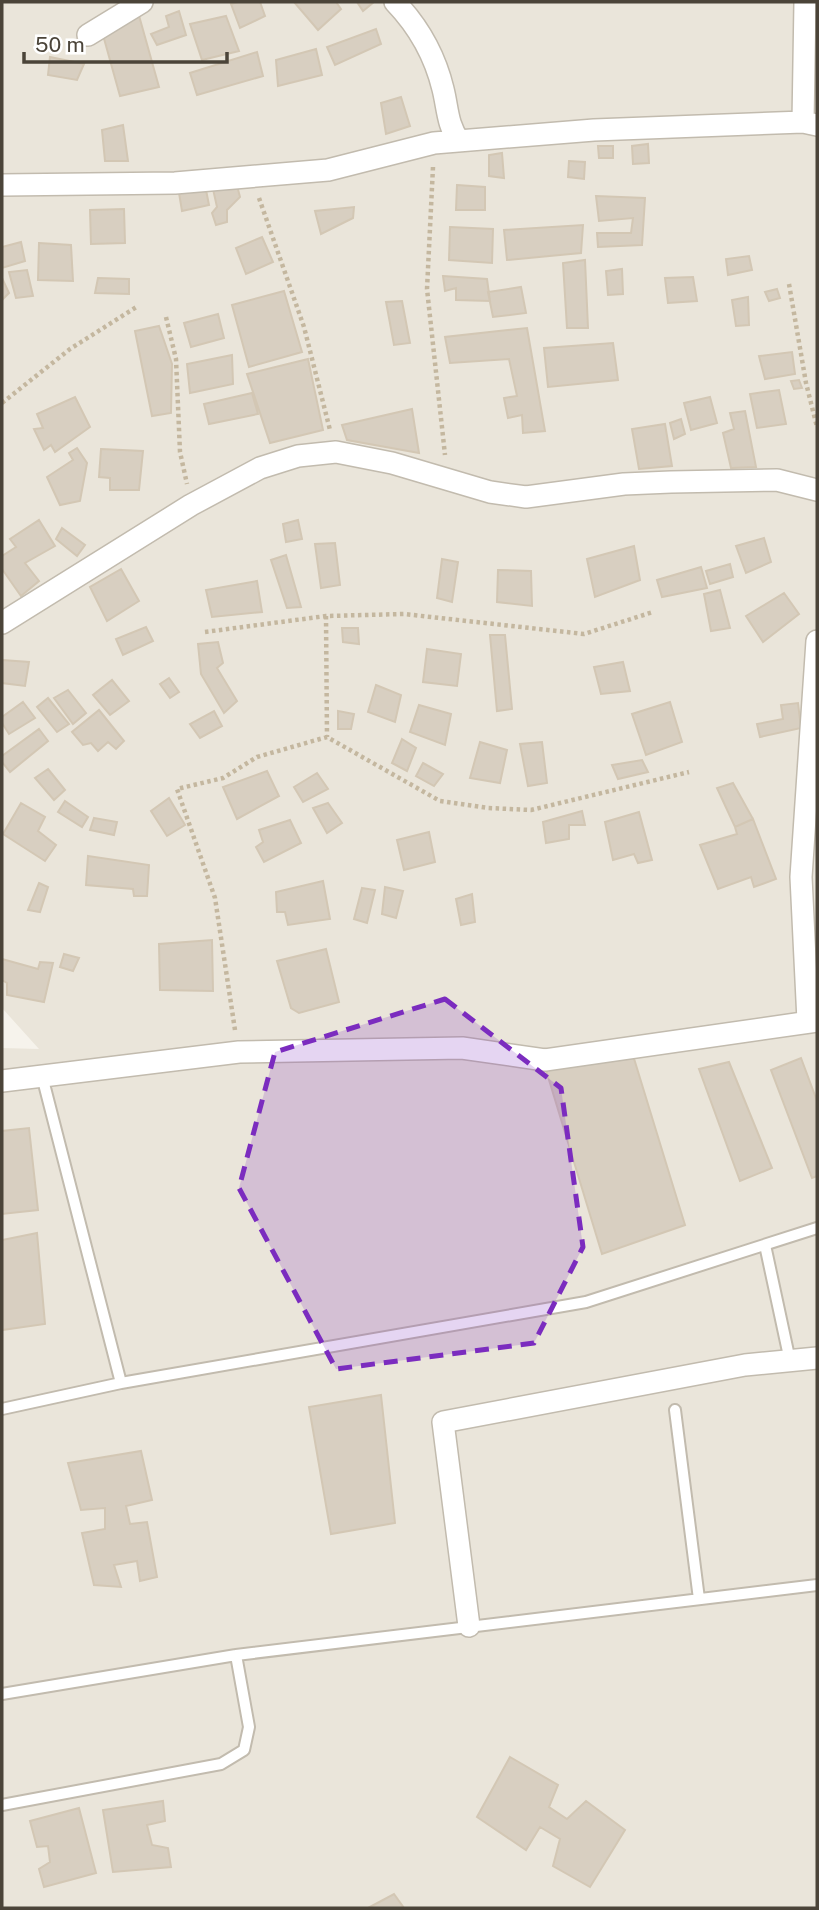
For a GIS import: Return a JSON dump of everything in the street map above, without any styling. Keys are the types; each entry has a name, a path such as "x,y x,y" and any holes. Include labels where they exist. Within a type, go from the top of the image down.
{"street":[{"path":"88,35 142,2"},
{"path":"395,2 421,34 434,61 443,89 449,126 459,141"},
{"path":"2,186 175,183 328,170 435,144 459,141 594,130 810,123 805,2"},
{"path":"2,623 191,505 260,468 298,456 336,452 490,492 526,497 624,484 671,482 777,480 817,490"},
{"path":"2,1081 239,1052 462,1048 545,1060 813,1021 801,877 816,710 817,641"},
{"path":"469,1626 443,1422 745,1365 817,1358"}],"lane":[{"path":"42,1076 121,1383"},
{"path":"2,1409 121,1383 586,1302 817,1228"},
{"path":"765,1244 790,1361"},
{"path":"675,1410 699,1599"},
{"path":"2,1694 236,1655 817,1585"},
{"path":"2,1805 221,1764 244,1750 249,1727 236,1655"}],"path":[{"path":"435,144 427,289 448,480"},
{"path":"252,176 304,327 336,452"},
{"path":"789,284 806,383 817,427"},
{"path":"2,403 70,349 138,306"},
{"path":"166,317 176,359 180,452 191,505"},
{"path":"205,632 326,616 404,614 584,634 653,612"},
{"path":"326,616 327,737"},
{"path":"239,1052 215,898 177,789 223,778 257,757 327,737 440,801 488,808 531,810 689,772"}],"highlighted area":[{"path":"445,999 561,1088 583,1247 534,1343 336,1369 239,1188 275,1052"}],"shaded area":[{"path":"2,2 817,2 817,1908 2,1908 2,1048 39,1049 2,1008"}],"building":[{"path":"260,2 265,16 240,28 231,4"},
{"path":"294,2 336,2 341,9 318,30"},
{"path":"357,2 374,2 363,11"},
{"path":"179,11 186,35 157,45 151,34 169,27 166,16"},
{"path":"138,12 159,87 120,96 103,35"},
{"path":"226,16 239,51 202,60 190,24"},
{"path":"376,29 381,44 335,65 327,47"},
{"path":"316,49 322,75 278,86 276,60"},
{"path":"257,52 263,76 197,95 190,73"},
{"path":"50,57 84,64 77,80 48,75"},
{"path":"401,97 410,126 386,134 381,103"},
{"path":"123,125 128,161 105,161 102,130"},
{"path":"648,144 649,163 633,164 632,146"},
{"path":"598,146 613,146 613,158 599,158"},
{"path":"502,153 504,178 489,176 489,155"},
{"path":"569,161 585,162 584,179 568,177"},
{"path":"236,182 240,197 227,210 227,222 216,225 212,213 217,207 213,189"},
{"path":"457,185 485,187 485,210 456,210"},
{"path":"206,190 209,205 182,211 179,193"},
{"path":"596,196 645,198 642,245 598,247 597,233 631,233 633,218 599,221"},
{"path":"354,207 353,218 321,234 315,211"},
{"path":"124,209 125,243 91,244 90,210"},
{"path":"583,225 581,253 507,260 504,230"},
{"path":"450,227 493,229 492,263 449,260"},
{"path":"262,237 273,262 246,274 236,248"},
{"path":"21,242 25,261 2,268 2,247"},
{"path":"39,243 71,245 73,281 38,280"},
{"path":"749,256 752,270 728,275 726,259"},
{"path":"585,260 588,328 567,328 563,263"},
{"path":"622,269 623,294 608,295 606,271"},
{"path":"27,270 33,296 16,298 9,272"},
{"path":"443,276 487,279 490,301 456,300 456,288 445,291"},
{"path":"693,277 697,301 668,303 665,278"},
{"path":"2,278 9,293 2,300"},
{"path":"98,278 129,279 129,294 95,293"},
{"path":"521,287 526,313 493,317 488,292"},
{"path":"777,289 780,298 769,301 765,292"},
{"path":"284,291 302,352 249,367 232,305"},
{"path":"748,297 749,325 736,326 732,300"},
{"path":"402,301 410,343 394,345 386,302"},
{"path":"218,314 224,338 191,347 184,323"},
{"path":"159,326 172,364 171,413 152,416 135,331"},
{"path":"527,328 545,431 523,433 522,415 508,418 504,398 517,396 509,359 450,363 445,337"},
{"path":"613,343 618,380 548,387 544,348"},
{"path":"792,352 795,374 765,379 759,356"},
{"path":"232,355 233,384 190,393 187,364"},
{"path":"308,359 323,430 270,443 247,374"},
{"path":"799,380 802,388 794,389 791,381"},
{"path":"779,390 786,424 757,428 750,394"},
{"path":"252,393 258,414 209,424 204,404"},
{"path":"75,397 90,427 55,452 51,445 44,450 34,429 43,428 37,414"},
{"path":"710,397 717,423 691,430 684,403"},
{"path":"412,409 419,453 347,440 342,425"},
{"path":"745,411 756,467 731,468 723,433 734,429 730,413"},
{"path":"681,419 685,434 674,439 670,423"},
{"path":"665,424 672,466 639,469 632,429"},
{"path":"77,448 87,463 80,501 60,505 47,477 73,460 69,453"},
{"path":"101,449 143,451 139,490 110,490 110,478 99,477"},
{"path":"39,520 55,546 25,563 39,581 21,596 2,569 2,556 16,547 10,539"},
{"path":"298,520 302,539 286,542 283,524"},
{"path":"62,528 85,545 77,556 56,539"},
{"path":"764,538 771,562 746,573 736,546"},
{"path":"335,543 340,585 321,588 315,544"},
{"path":"634,546 640,580 595,597 587,559"},
{"path":"286,555 301,607 287,608 271,560"},
{"path":"442,559 458,562 452,602 437,598"},
{"path":"730,564 733,577 710,584 706,571"},
{"path":"701,567 707,588 662,597 657,580"},
{"path":"121,569 139,601 107,621 90,587"},
{"path":"498,570 531,571 532,606 497,602"},
{"path":"257,581 262,612 212,617 206,590"},
{"path":"720,590 730,628 711,631 704,594"},
{"path":"784,593 799,614 763,642 746,616"},
{"path":"146,627 153,641 123,655 116,639"},
{"path":"342,628 358,628 359,644 343,642"},
{"path":"490,635 505,635 512,709 497,711"},
{"path":"218,642 223,663 217,668 237,701 224,713 201,674 198,644"},
{"path":"427,649 461,654 457,686 423,682"},
{"path":"2,660 29,662 25,686 2,683"},
{"path":"623,662 630,691 601,694 594,667"},
{"path":"169,678 179,692 170,698 160,684"},
{"path":"112,680 129,701 110,715 93,695"},
{"path":"376,685 401,695 395,722 368,712"},
{"path":"68,690 86,713 73,724 54,698"},
{"path":"48,698 69,724 57,732 37,707"},
{"path":"23,702 35,718 9,734 2,723 2,717"},
{"path":"670,702 682,742 646,755 632,714"},
{"path":"798,703 801,728 760,737 757,724 783,719 781,705"},
{"path":"419,705 451,714 445,745 410,732"},
{"path":"99,710 124,741 116,749 108,742 98,751 91,743 83,745 72,732"},
{"path":"214,711 222,726 200,738 190,724"},
{"path":"338,711 354,714 351,729 338,729"},
{"path":"39,729 48,741 10,772 2,762 2,756"},
{"path":"402,739 416,748 407,771 392,763"},
{"path":"480,742 507,750 500,783 470,778"},
{"path":"542,742 547,783 528,786 520,744"},
{"path":"642,760 648,772 618,779 612,765"},
{"path":"423,763 443,774 434,786 416,776"},
{"path":"48,769 65,790 54,800 35,778"},
{"path":"267,771 279,796 237,819 223,787"},
{"path":"317,773 328,789 303,802 294,787"},
{"path":"733,783 753,819 735,827 717,788"},
{"path":"169,798 185,825 167,836 151,811"},
{"path":"65,801 88,817 82,827 58,812"},
{"path":"21,803 45,817 38,831 56,845 45,861 3,834"},
{"path":"328,803 342,823 327,833 313,808"},
{"path":"582,811 585,825 569,825 569,839 546,843 543,822"},
{"path":"639,812 652,860 638,863 634,854 613,860 605,822"},
{"path":"94,818 117,822 114,835 90,830"},
{"path":"753,819 776,879 754,887 751,877 718,889 700,845 737,834 735,827"},
{"path":"290,820 301,843 264,862 256,847 263,842 259,830"},
{"path":"429,832 435,862 404,870 397,840"},
{"path":"88,856 149,865 147,896 134,896 133,889 86,885"},
{"path":"323,881 330,919 288,925 285,912 277,912 276,892"},
{"path":"39,883 48,887 40,912 28,910"},
{"path":"385,887 403,891 396,918 382,914"},
{"path":"362,888 375,890 367,923 354,919"},
{"path":"472,894 475,922 461,925 456,899"},
{"path":"212,940 213,991 160,990 159,944"},
{"path":"326,949 339,1002 299,1013 291,1008 277,961"},
{"path":"64,954 79,958 73,971 60,967"},
{"path":"2,959 38,969 40,962 53,963 44,1002 7,995 7,983 2,980"},
{"path":"632,1052 685,1225 602,1254 546,1070"},
{"path":"801,1058 817,1101 817,1176 812,1178 771,1070"},
{"path":"729,1062 772,1168 740,1181 699,1069"},
{"path":"29,1128 38,1210 2,1214 2,1131"},
{"path":"37,1233 45,1324 2,1330 2,1240"},
{"path":"381,1395 395,1523 331,1534 309,1407"},
{"path":"141,1451 152,1500 126,1506 130,1524 147,1522 157,1577 140,1581 137,1561 114,1565 121,1587 94,1585 82,1533 105,1529 105,1508 81,1510 68,1463"},
{"path":"510,1757 558,1785 549,1807 567,1819 586,1801 625,1830 590,1887 553,1866 560,1839 540,1827 526,1850 477,1817"},
{"path":"163,1801 165,1821 147,1825 152,1845 168,1848 171,1867 113,1872 103,1810"},
{"path":"79,1808 96,1873 44,1887 39,1869 50,1862 48,1846 37,1847 30,1821"},
{"path":"394,1894 404,1908 368,1908"}]}
